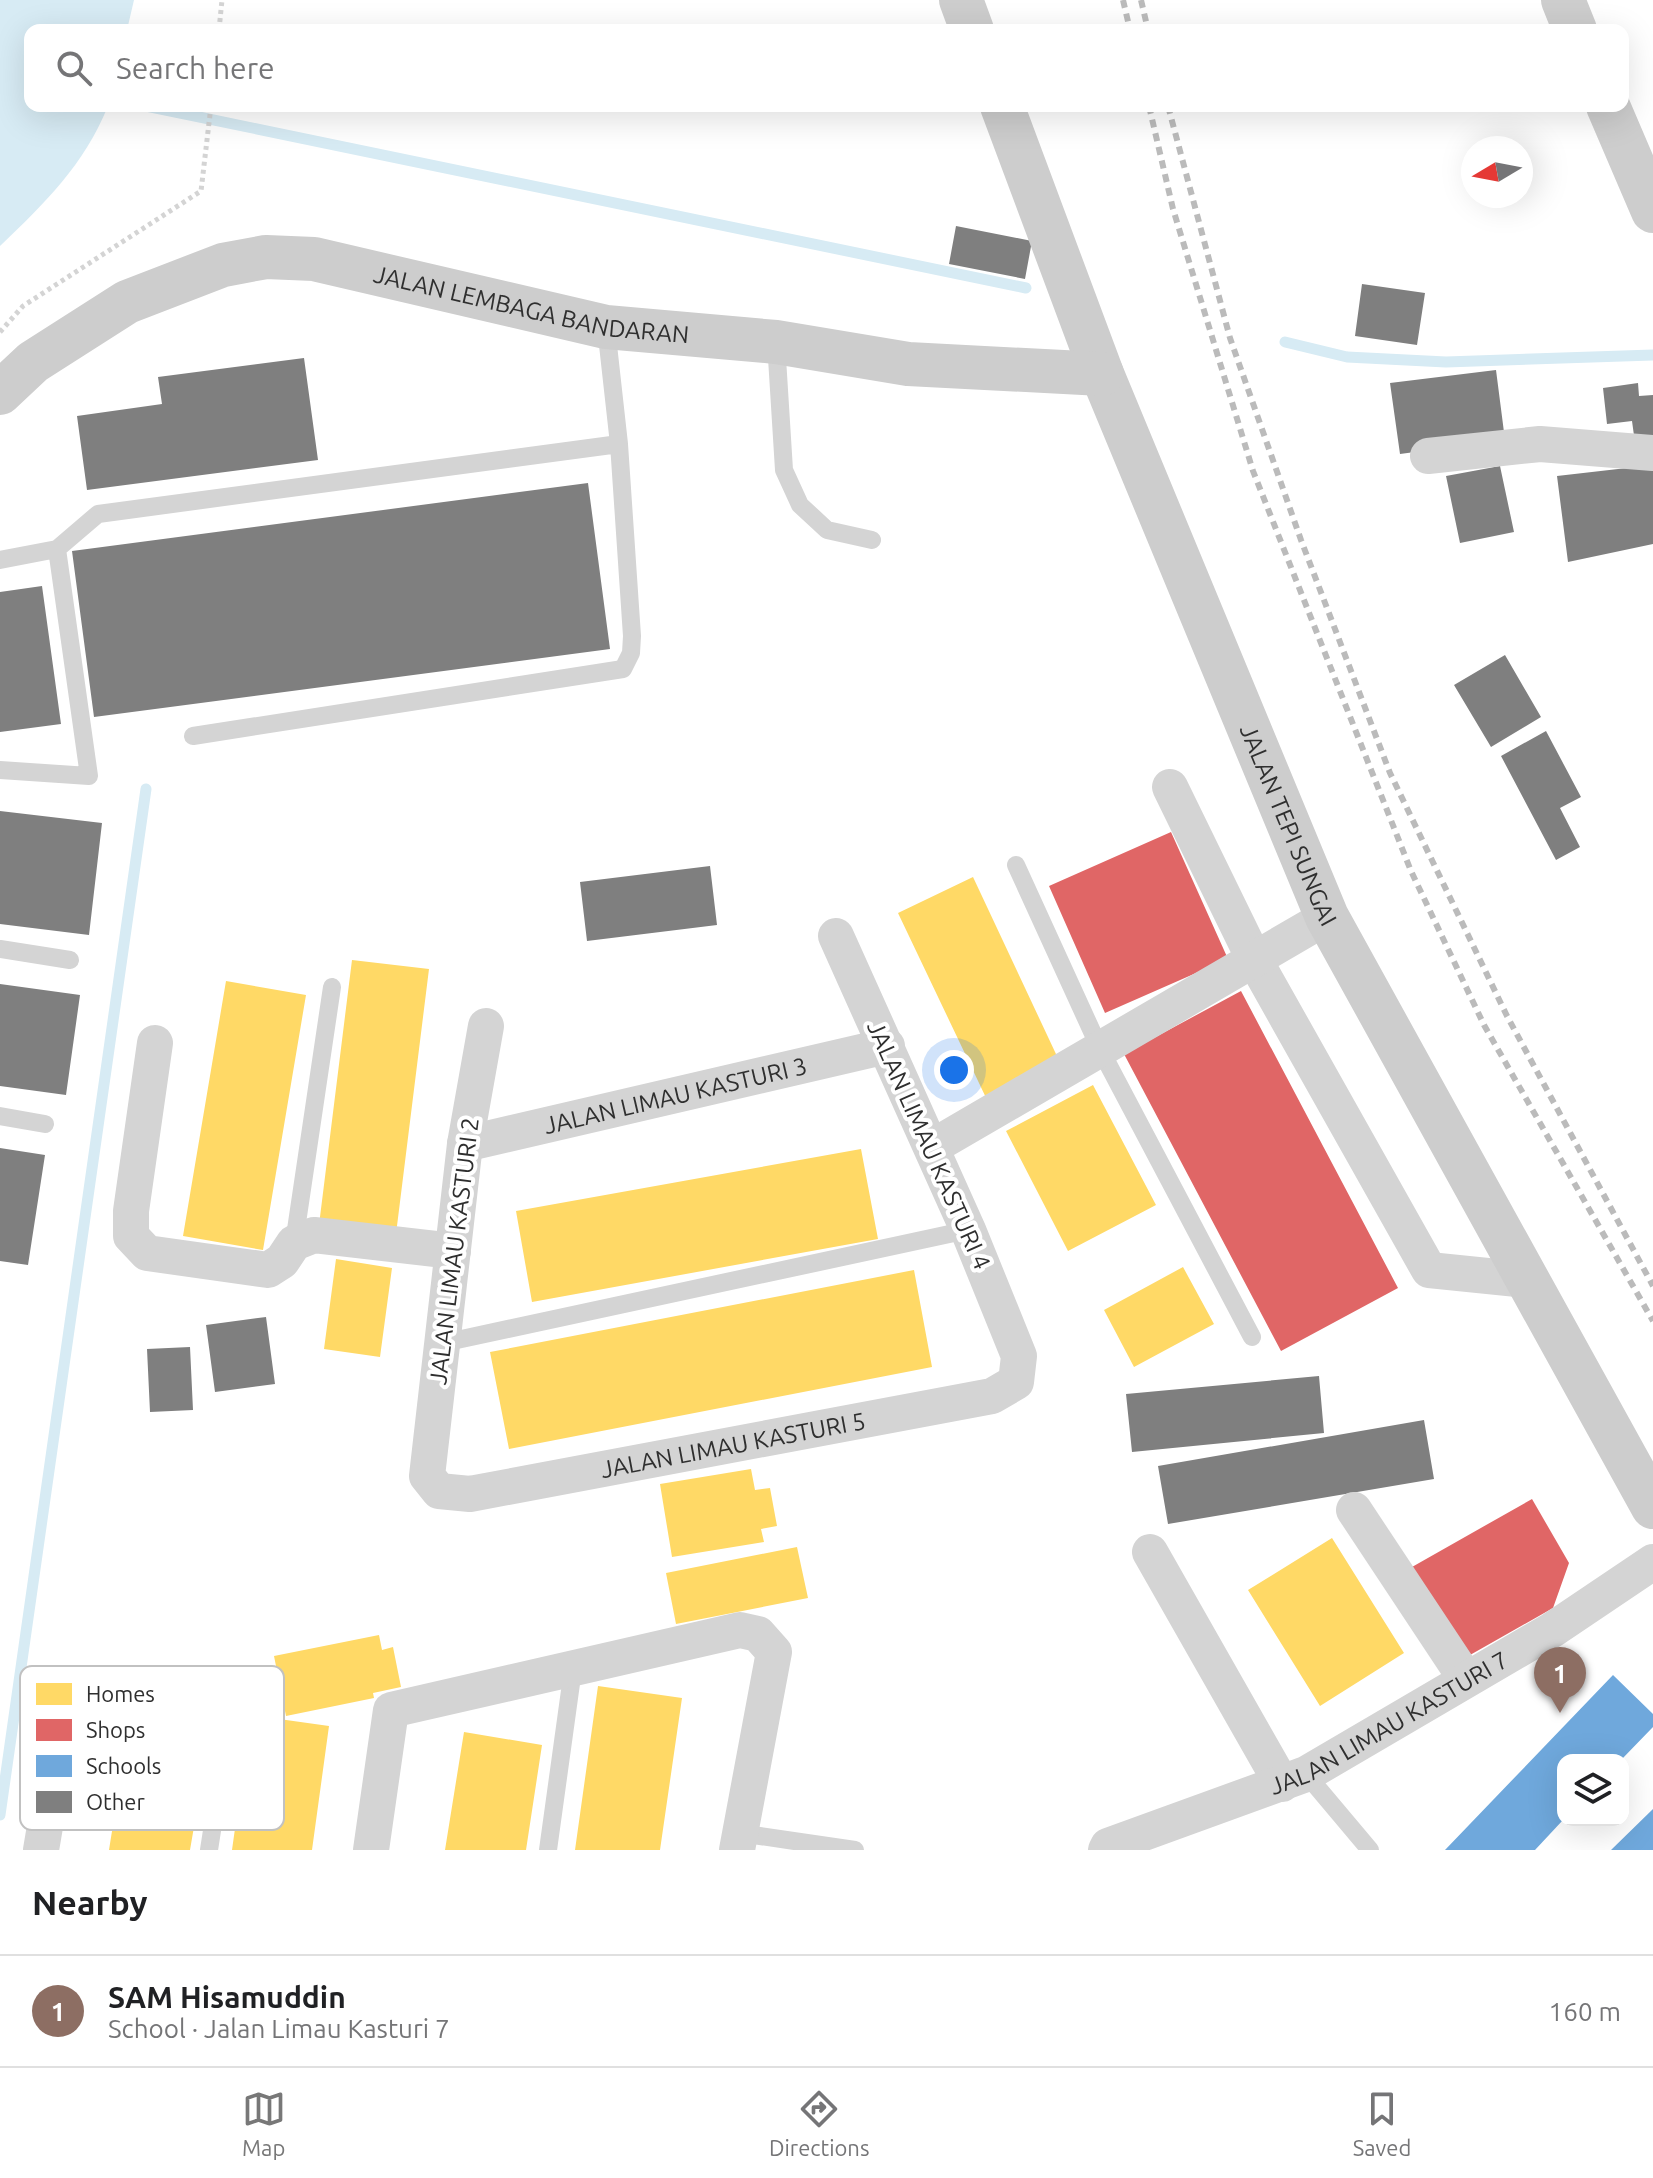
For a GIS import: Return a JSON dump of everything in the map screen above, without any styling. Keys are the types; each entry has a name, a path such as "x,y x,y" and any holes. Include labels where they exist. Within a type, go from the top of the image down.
{"main road":[{"path":"961,0 970,24"},
{"path":"1563,0 1573,24"},
{"name":"JALAN TEPI SUNGAI","path":"1004,112 1102,374 1327,917 1653,1507"},
{"path":"1611,112 1653,211"},
{"name":"JALAN LEMBAGA BANDARAN","path":"0,393 33,362 127,302 223,265 266,257 314,259 606,327 776,342 908,364 1102,374"}],"street":[{"path":"1428,456 1540,444 1653,453"},
{"path":"1170,787 1254,959 1429,1270 1527,1280"},
{"path":"932,1147 1327,917"},
{"name":"JALAN LIMAU KASTURI 4","path":"836,936 932,1147 1019,1356"},
{"name":"JALAN LIMAU KASTURI 2","path":"427,1476 465,1144 486,1026"},
{"path":"155,1043 131,1211 131,1236 147,1253 268,1270 282,1261 294,1243 314,1235 453,1251"},
{"name":"JALAN LIMAU KASTURI 3","path":"465,1144 887,1046"},
{"name":"JALAN LIMAU KASTURI 5","path":"427,1476 439,1491 470,1494 992,1396 1016,1382 1019,1356"},
{"path":"1354,1510 1466,1679"},
{"path":"1150,1552 1294,1779"},
{"name":"JALAN LIMAU KASTURI 7","path":"1106,1850 1108,1846 1294,1779 1552,1630 1653,1562"},
{"path":"371,1850 391,1710 740,1630 758,1634 774,1652 738,1841"},
{"path":"41,1850 44,1830"}],"lane":[{"path":"193,736 623,669 631,653 632,636 619,444 606,327"},
{"path":"776,342 784,470 800,505 827,530 872,540"},
{"path":"0,560 57,549 98,514 619,444"},
{"path":"0,770 89,776 57,549"},
{"path":"1016,865 1100,1049 1252,1337"},
{"path":"0,949 70,960"},
{"path":"294,1243 332,987"},
{"path":"0,1116 45,1124"},
{"path":"443,1343 968,1230"},
{"path":"548,1850 573,1669"},
{"path":"1294,1779 1370,1850"},
{"path":"209,1850 212,1830"},
{"path":"738,1841 855,1850"}],"path":[{"path":"220,24 222,0"},
{"path":"0,332 23,306 201,191 210,112"}],"water":[{"path":"0,0 134,0 128,24 24,24 24,112 105,112 87,147 62,182 0,246"}],"building: Homes":[{"path":"973,877 1063,1069 989,1104 898,913"},
{"path":"352,960 429,969 396,1234 319,1225"},
{"path":"226,981 306,995 263,1250 183,1236"},
{"path":"1093,1085 1156,1205 1068,1251 1006,1131"},
{"path":"861,1149 878,1239 532,1302 516,1211"},
{"path":"336,1259 392,1268 380,1357 324,1349"},
{"path":"1183,1267 1214,1324 1134,1367 1104,1310"},
{"path":"914,1270 932,1367 509,1449 490,1352"},
{"path":"751,1469 755,1490 770,1488 777,1526 761,1529 764,1542 672,1557 660,1484"},
{"path":"1332,1538 1404,1653 1320,1706 1248,1590"},
{"path":"797,1547 808,1598 676,1624 666,1573"},
{"path":"379,1635 382,1650 393,1647 401,1687 373,1693 374,1698 286,1716 284,1666 276,1666 274,1656"},
{"path":"598,1686 682,1698 660,1850 575,1850"},
{"path":"284,1720 329,1726 312,1850 232,1850 235,1830 284,1830"},
{"path":"464,1732 542,1745 526,1850 445,1850"},
{"path":"112,1830 193,1830 190,1850 109,1850"}],"building: Shops":[{"path":"1171,832 1228,959 1105,1013 1049,886"},
{"path":"1241,991 1398,1288 1281,1351 1124,1054"},
{"path":"1532,1499 1569,1563 1553,1608 1463,1659 1412,1567"}],"building: Schools":[{"path":"1613,1675 1653,1714 1653,1727 1627,1754 1557,1754 1557,1826 1535,1850 1445,1850"},
{"path":"1653,1809 1653,1850 1611,1850"}],"building: Other":[{"path":"956,226 1032,241 1025,279 949,264"},
{"path":"1362,284 1425,293 1417,345 1355,336"},
{"path":"304,358 318,460 87,490 77,416 162,404 158,377"},
{"path":"1496,370 1505,440 1400,454 1390,383"},
{"path":"1638,383 1639,396 1653,395 1653,448 1636,450 1632,421 1607,424 1603,388"},
{"path":"1653,465 1653,544 1568,562 1557,476"},
{"path":"1500,466 1514,532 1460,543 1446,476"},
{"path":"588,483 610,649 94,717 72,551"},
{"path":"42,586 61,724 0,732 0,592"},
{"path":"1505,655 1541,717 1491,747 1454,685"},
{"path":"1546,731 1581,797 1560,808 1580,847 1556,860 1501,756"},
{"path":"0,811 102,823 89,935 0,924"},
{"path":"710,866 717,925 587,941 580,882"},
{"path":"0,984 80,995 66,1095 0,1086"},
{"path":"0,1148 45,1155 28,1265 0,1261"},
{"path":"266,1317 275,1384 215,1392 206,1325"},
{"path":"190,1347 193,1410 150,1412 147,1349"},
{"path":"1319,1376 1324,1433 1132,1452 1126,1394"},
{"path":"1424,1420 1434,1479 1168,1524 1158,1466"}],"waterway":[{"path":"175,112 1026,288"},
{"path":"1285,342 1347,357 1446,362 1653,355"},
{"path":"21,1666 146,789"},
{"path":"0,1815 20,1674"}],"railway":[{"path":"1123,0 1129,24"},
{"path":"1141,0 1147,24"},
{"path":"1150,112 1173,209 1253,471 1411,871 1484,1025 1653,1321"},
{"path":"1170,112 1230,338 1301,540 1390,773 1507,1016 1653,1286"}],"place":[{"name":"SAM Hisamuddin","path":"1560,1713"}]}
